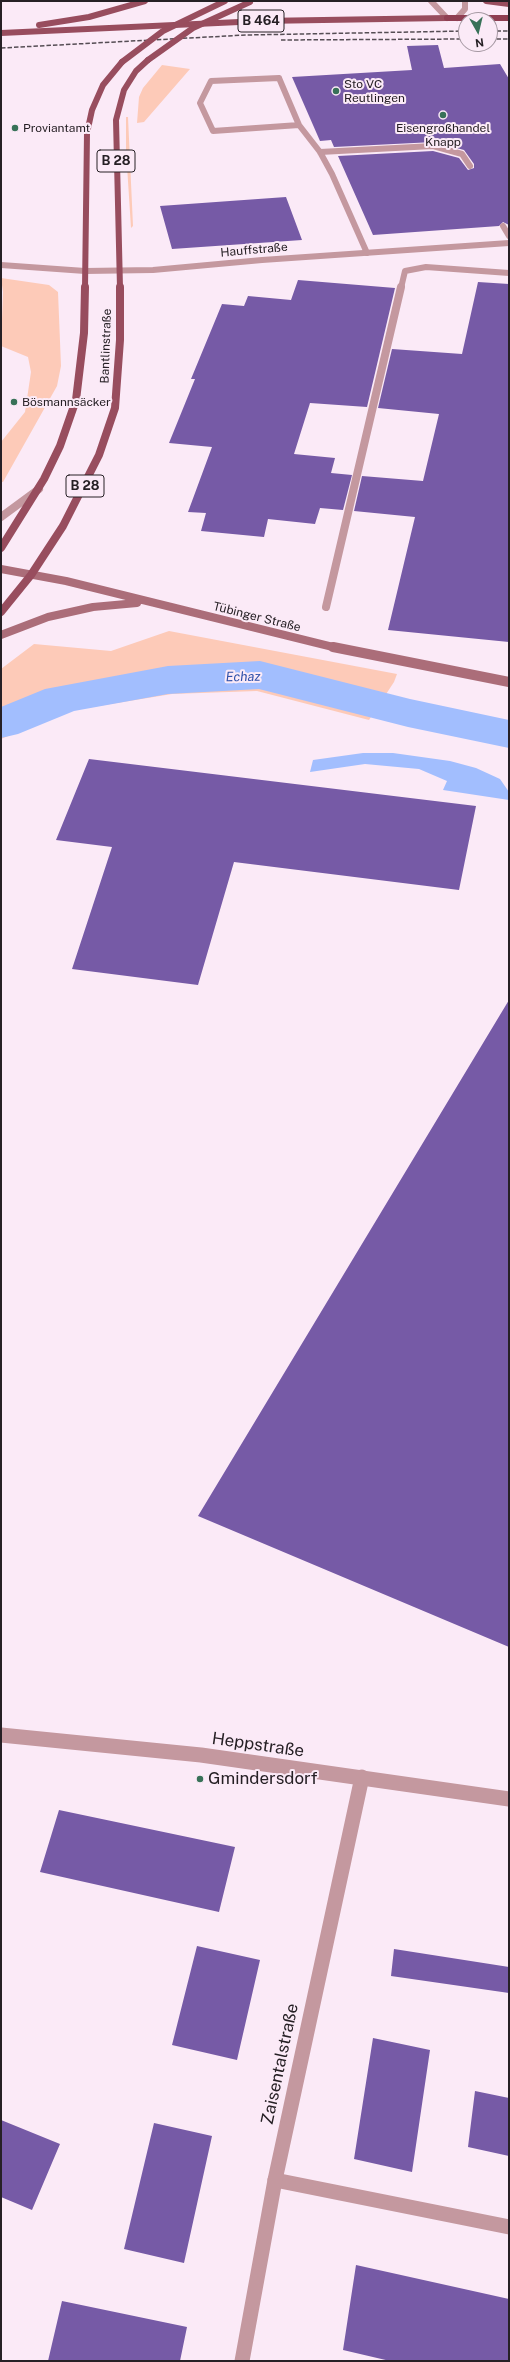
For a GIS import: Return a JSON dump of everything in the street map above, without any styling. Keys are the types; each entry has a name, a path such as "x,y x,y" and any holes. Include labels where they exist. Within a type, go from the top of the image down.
{"highway":[{"name":"B 464","path":"448,18 458,18"},
{"name":"B 464","path":"498,18 509,18"}],"main road":[{"name":"B 464","path":"1,32 54,22 74,14 120,1"},
{"path":"54,22 89,17 145,1"},
{"name":"Bantlinstraße","path":"1,548 39,489 60,446 76,400 83,354 85,158 89,122 103,85 122,62 164,31 225,1"},
{"name":"Bantlinstraße","path":"1,612 31,575 76,504 109,430 117,397 120,271 116,150 117,109 128,83 148,60 193,28 252,1"},
{"path":"486,1 509,4"},
{"name":"B 464","path":"1,32 261,21 448,18"},
{"name":"Tübinger Straße","path":"1,569 147,602 349,651 509,682"},
{"path":"1,635 30,623 70,612 93,607 147,602"}],"street":[{"path":"431,1 448,18"},
{"path":"462,12 465,8 465,1"},
{"path":"299,125 213,130 200,103 211,81 279,78 299,125 320,152 367,253"},
{"path":"320,152 433,146 462,154 470,166"},
{"path":"503,226 509,236"},
{"name":"Hauffstraße","path":"1,265 85,271 120,271 509,243"},
{"path":"326,607 405,272 426,267 509,273"},
{"path":"1,517 39,489"},
{"name":"Heppstraße","path":"1,1735 201,1755 509,1798"},
{"name":"Zaisentalstraße","path":"242,2361 275,2180 362,1777"},
{"path":"275,2180 509,2227"}],"shaded area":[{"path":"162,65 190,69 144,122 137,123 139,97 143,88"},
{"path":"126,117 128,117 133,226 131,228 126,150"},
{"path":"1,278 49,285 58,292 61,366 57,386 3,482 1,482 1,442 25,412 31,372 28,357 1,346 3,292"},
{"path":"169,631 397,674 394,682 369,720 257,691 172,694 68,711 1,739 1,669 34,644 111,651"}],"water":[{"path":"363,753 393,753 450,761 476,768 500,779 509,792 509,800 443,790 447,781 419,769 365,764 310,772 313,760"}],"building":[{"path":"438,45 444,68 500,64 509,79 509,225 503,222 499,226 373,235 338,156 433,151 459,158 468,170 474,168 474,164 464,150 434,142 334,147 331,140 320,141 292,77 412,70 407,46"},
{"path":"286,197 302,240 172,249 160,206"},
{"path":"298,280 395,288 367,407 310,403 294,454 335,458 331,473 352,475 343,510 320,508 315,524 268,519 264,537 201,531 206,513 188,512 212,447 169,443 195,379 191,379 222,304 244,306 248,296 291,300"},
{"path":"478,282 509,284 509,642 388,630 415,517 354,511 362,476 423,481 439,414 378,408 392,349 462,354"},
{"path":"89,759 476,806 459,890 234,862 198,985 72,969 112,847 56,840"},
{"path":"509,1000 509,1647 198,1516"},
{"path":"59,1810 235,1847 219,1912 40,1872"},
{"path":"197,1946 260,1960 237,2060 172,2045"},
{"path":"394,1949 509,1967 509,1993 391,1976"},
{"path":"373,2038 430,2050 412,2172 354,2159"},
{"path":"475,2091 509,2098 509,2156 468,2147"},
{"path":"1,2120 60,2144 32,2210 1,2197"},
{"path":"154,2123 212,2136 184,2263 124,2249"},
{"path":"356,2265 509,2299 509,2361 390,2361 343,2350"},
{"path":"62,2301 187,2327 180,2361 48,2361"}],"waterway":[{"name":"Echaz","path":"1,724 62,699 168,680 260,675 408,713 509,734"}],"railway":[{"path":"1,48 246,35 458,31"},
{"path":"498,31 509,31"},
{"path":"281,40 458,39"},
{"path":"498,39 509,39"}],"place":[{"name":"Sto VC Reutlingen","path":"336,91"},
{"name":"Eisengroßhandel Knapp","path":"443,115"},
{"name":"Proviantamt","path":"15,128"},
{"name":"Bösmannsäcker","path":"14,402"},
{"name":"Gmindersdorf","path":"200,1779"}]}
